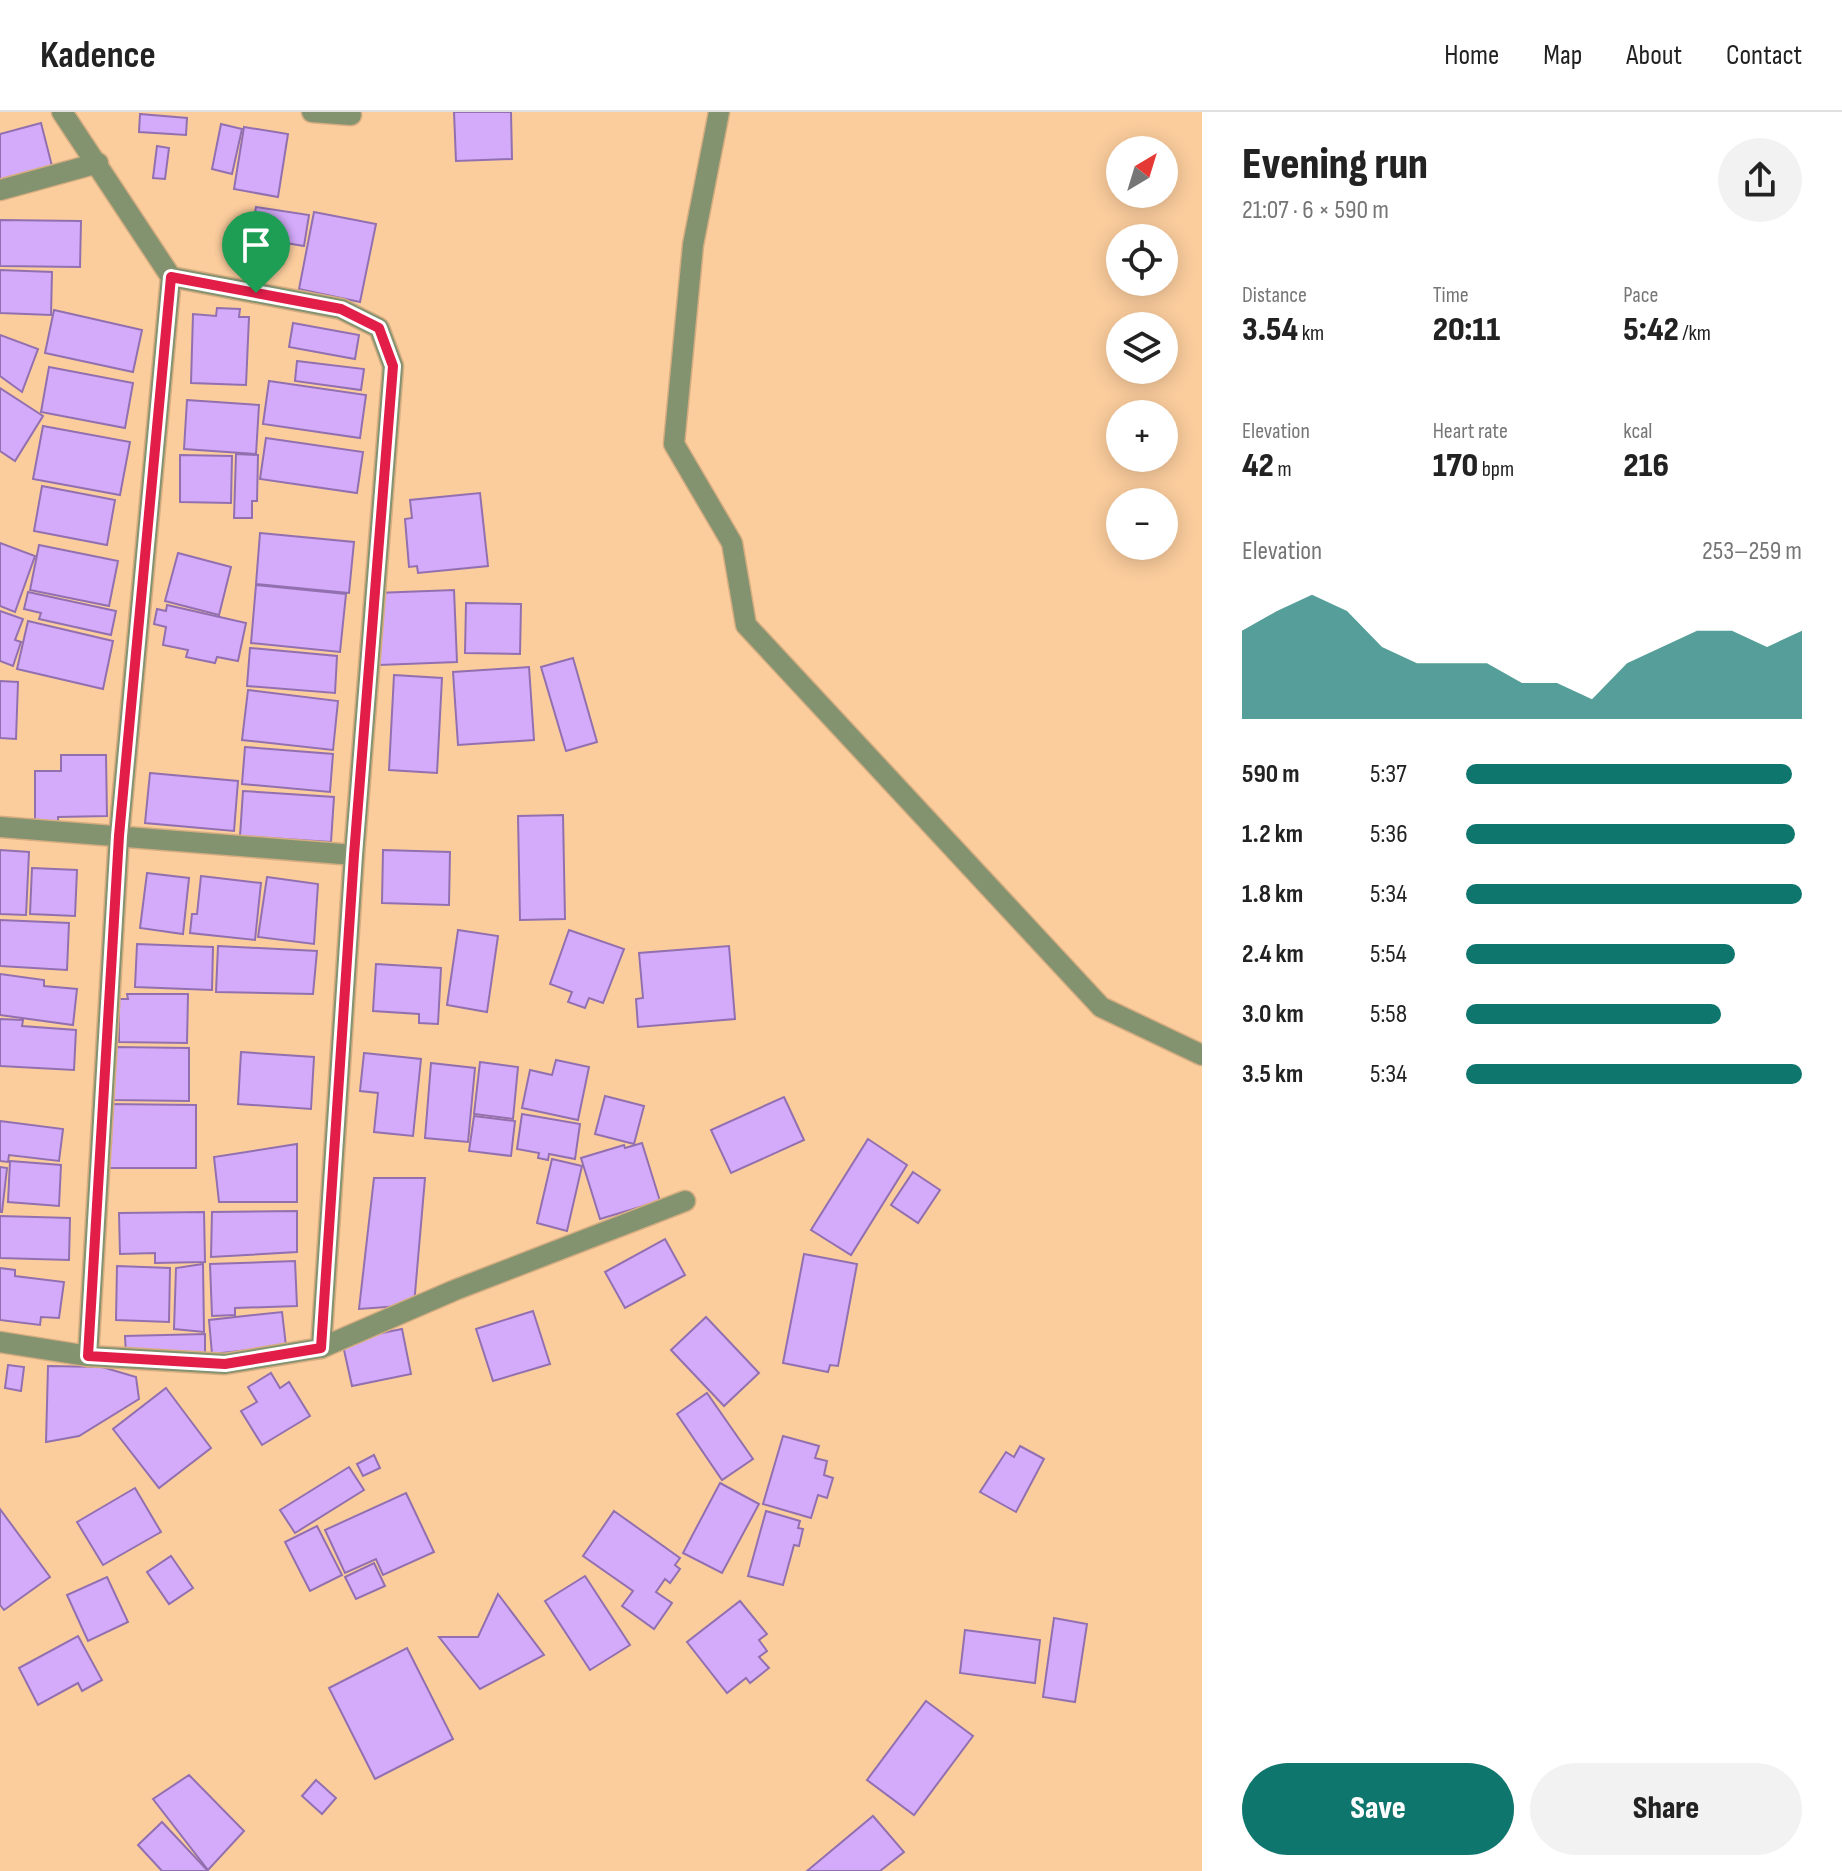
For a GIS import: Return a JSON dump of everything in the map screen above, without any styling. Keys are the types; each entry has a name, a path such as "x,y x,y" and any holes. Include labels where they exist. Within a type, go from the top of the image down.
{"street":[{"path":"62,112 171,277 119,836 88,1356"},
{"path":"312,112 351,115"},
{"path":"719,112 693,245 674,444 732,543 746,625 1101,1007 1202,1055"},
{"path":"0,190 98,163"},
{"path":"171,277 341,309 379,328 393,366 354,855 321,1348"},
{"path":"0,827 354,855"},
{"path":"0,1342 88,1356 225,1364 321,1348 455,1290 685,1201"}],"building":[{"path":"454,112 511,112 512,159 456,161"},
{"path":"140,114 187,118 186,135 139,132"},
{"path":"41,123 52,166 0,180 0,134"},
{"path":"221,124 242,129 232,174 212,169"},
{"path":"244,127 288,134 278,197 234,189"},
{"path":"157,146 169,148 165,179 153,178"},
{"path":"256,207 309,215 304,246 251,237"},
{"path":"314,212 376,224 360,302 299,289"},
{"path":"0,220 81,221 80,267 0,266"},
{"path":"0,270 52,272 51,315 0,313"},
{"path":"217,308 240,309 239,317 249,317 246,385 191,383 193,314 216,316"},
{"path":"54,310 142,330 133,372 45,353"},
{"path":"293,323 359,335 355,359 289,347"},
{"path":"0,335 38,349 22,392 0,376"},
{"path":"297,361 364,369 361,390 295,381"},
{"path":"49,367 133,383 125,428 41,412"},
{"path":"269,381 366,395 360,438 263,424"},
{"path":"0,388 43,416 15,461 0,451"},
{"path":"187,400 259,405 256,454 184,449"},
{"path":"43,426 130,442 120,495 33,479"},
{"path":"266,438 363,452 357,493 260,479"},
{"path":"236,454 258,455 257,501 252,501 252,518 234,518"},
{"path":"180,455 232,456 231,503 180,502"},
{"path":"42,486 115,500 107,545 34,531"},
{"path":"480,493 488,566 418,573 417,566 409,567 405,519 412,518 410,500"},
{"path":"260,533 354,542 349,593 256,584"},
{"path":"0,543 35,556 15,612 0,606"},
{"path":"39,545 118,561 109,606 30,590"},
{"path":"178,553 231,567 219,615 165,601"},
{"path":"256,585 346,594 340,652 251,643"},
{"path":"454,590 457,662 379,665 376,593"},
{"path":"28,592 116,611 111,635 39,619 41,613 24,609"},
{"path":"466,603 521,604 520,654 465,653"},
{"path":"167,605 246,623 238,661 217,657 215,663 186,657 188,650 163,645 166,627 154,624 157,609 166,611"},
{"path":"0,611 23,619 15,640 21,642 13,666 0,661"},
{"path":"28,621 113,641 103,689 17,669"},
{"path":"250,648 337,656 335,693 247,686"},
{"path":"573,658 597,742 566,751 541,667"},
{"path":"529,667 534,740 458,745 453,672"},
{"path":"394,675 442,678 437,773 389,770"},
{"path":"0,681 18,682 16,739 0,738"},
{"path":"248,690 338,701 333,750 242,740"},
{"path":"245,747 333,754 330,792 242,784"},
{"path":"61,755 106,755 107,816 58,817 58,822 35,823 35,771 61,771"},
{"path":"150,773 238,781 234,831 145,823"},
{"path":"243,791 334,797 331,842 240,836"},
{"path":"563,815 565,919 520,920 518,816"},
{"path":"0,850 29,852 26,915 0,914"},
{"path":"383,850 450,852 449,905 382,903"},
{"path":"32,868 77,870 75,916 30,914"},
{"path":"147,873 189,878 183,934 140,928"},
{"path":"201,876 261,883 255,940 190,933 192,914 197,914"},
{"path":"267,877 318,884 314,944 258,937"},
{"path":"0,920 69,923 67,970 0,966"},
{"path":"458,930 498,936 487,1012 447,1005"},
{"path":"569,930 624,949 603,1003 589,998 585,1008 568,1002 572,992 550,984"},
{"path":"137,944 213,947 212,990 135,987"},
{"path":"218,946 317,951 313,994 216,992"},
{"path":"729,946 735,1019 638,1027 636,999 643,998 639,953"},
{"path":"376,964 441,968 438,1024 419,1023 419,1014 373,1011"},
{"path":"0,974 44,980 44,986 77,989 73,1025 0,1015"},
{"path":"127,994 188,994 187,1043 119,1042 119,999 128,999"},
{"path":"0,1019 23,1020 22,1026 76,1030 74,1070 0,1066"},
{"path":"114,1047 189,1048 189,1101 114,1100"},
{"path":"241,1052 314,1057 311,1109 238,1104"},
{"path":"364,1053 421,1059 413,1136 374,1132 378,1093 360,1091"},
{"path":"556,1060 589,1067 578,1120 522,1108 530,1070 552,1075"},
{"path":"480,1062 518,1067 513,1119 474,1114"},
{"path":"431,1063 475,1068 468,1142 425,1138"},
{"path":"605,1096 644,1106 634,1144 595,1134"},
{"path":"784,1097 804,1140 731,1173 711,1130"},
{"path":"107,1104 196,1105 196,1168 107,1168"},
{"path":"522,1114 580,1124 575,1159 549,1154 548,1160 538,1158 539,1153 517,1149"},
{"path":"474,1116 515,1121 511,1156 469,1151"},
{"path":"0,1121 63,1129 59,1161 9,1155 8,1162 0,1161"},
{"path":"868,1139 907,1165 851,1255 811,1230"},
{"path":"642,1143 660,1201 600,1219 581,1158"},
{"path":"297,1144 297,1202 219,1202 214,1157"},
{"path":"552,1159 582,1166 567,1231 537,1223"},
{"path":"10,1161 61,1165 59,1206 8,1202"},
{"path":"0,1167 7,1168 2,1212 0,1212"},
{"path":"913,1172 940,1190 918,1223 891,1205"},
{"path":"374,1178 425,1178 414,1305 359,1309"},
{"path":"297,1211 297,1252 211,1257 212,1212"},
{"path":"204,1212 205,1262 155,1263 155,1253 120,1254 119,1213"},
{"path":"0,1216 70,1218 69,1260 0,1258"},
{"path":"665,1239 685,1275 625,1308 605,1272"},
{"path":"804,1254 857,1264 838,1366 830,1365 828,1372 783,1363"},
{"path":"295,1261 297,1306 235,1308 235,1315 212,1316 210,1264"},
{"path":"203,1264 204,1332 174,1329 176,1268"},
{"path":"117,1266 170,1268 169,1322 116,1320"},
{"path":"0,1268 15,1270 15,1276 64,1282 59,1318 41,1317 40,1325 0,1320"},
{"path":"533,1311 550,1364 493,1381 476,1329"},
{"path":"282,1312 286,1346 212,1354 209,1320"},
{"path":"706,1317 759,1373 724,1406 671,1350"},
{"path":"402,1329 411,1374 352,1386 342,1341"},
{"path":"205,1334 205,1355 126,1356 125,1336"},
{"path":"8,1365 24,1367 21,1391 5,1388"},
{"path":"48,1366 102,1367 136,1377 139,1399 79,1436 46,1442"},
{"path":"271,1373 280,1388 289,1382 310,1416 262,1445 241,1411 257,1402 248,1387"},
{"path":"166,1388 211,1448 159,1488 113,1429"},
{"path":"707,1393 753,1459 722,1480 677,1414"},
{"path":"783,1436 819,1446 815,1458 827,1461 824,1475 833,1478 827,1498 818,1495 811,1518 763,1504"},
{"path":"1020,1446 1044,1459 1016,1512 980,1492 1006,1452 1014,1457"},
{"path":"374,1455 380,1468 363,1476 357,1464"},
{"path":"349,1467 364,1490 295,1533 280,1510"},
{"path":"720,1483 759,1504 722,1573 683,1553"},
{"path":"135,1488 161,1532 103,1565 77,1522"},
{"path":"406,1493 434,1552 383,1575 376,1559 345,1573 325,1530"},
{"path":"0,1509 50,1577 4,1610 0,1605"},
{"path":"614,1511 680,1558 675,1565 680,1569 670,1583 665,1579 656,1592 672,1603 654,1629 622,1606 633,1591 583,1556"},
{"path":"766,1511 800,1521 798,1528 803,1529 799,1546 794,1545 783,1585 748,1576"},
{"path":"317,1526 342,1575 310,1591 285,1542"},
{"path":"171,1556 193,1588 169,1604 147,1572"},
{"path":"374,1563 385,1586 356,1599 345,1577"},
{"path":"585,1576 630,1645 590,1670 545,1601"},
{"path":"107,1577 128,1622 88,1641 67,1595"},
{"path":"498,1594 544,1655 480,1689 439,1637 478,1637"},
{"path":"740,1601 767,1634 759,1640 767,1651 759,1657 769,1668 750,1683 746,1678 727,1693 687,1642"},
{"path":"1054,1618 1087,1624 1075,1702 1043,1697"},
{"path":"965,1630 1040,1640 1035,1683 960,1673"},
{"path":"78,1636 102,1680 82,1691 78,1683 38,1705 19,1668"},
{"path":"407,1648 453,1739 375,1779 329,1688"},
{"path":"926,1701 973,1736 914,1815 867,1780"},
{"path":"189,1775 244,1831 208,1870 153,1799"},
{"path":"316,1780 336,1798 322,1814 302,1796"},
{"path":"873,1816 904,1852 880,1871 807,1871"},
{"path":"162,1822 208,1871 162,1871 138,1845"}],"route":[{"path":"171,277 256,293 341,309 379,328 393,366 354,855 321,1348 225,1364 88,1356 119,836 171,277"}]}
